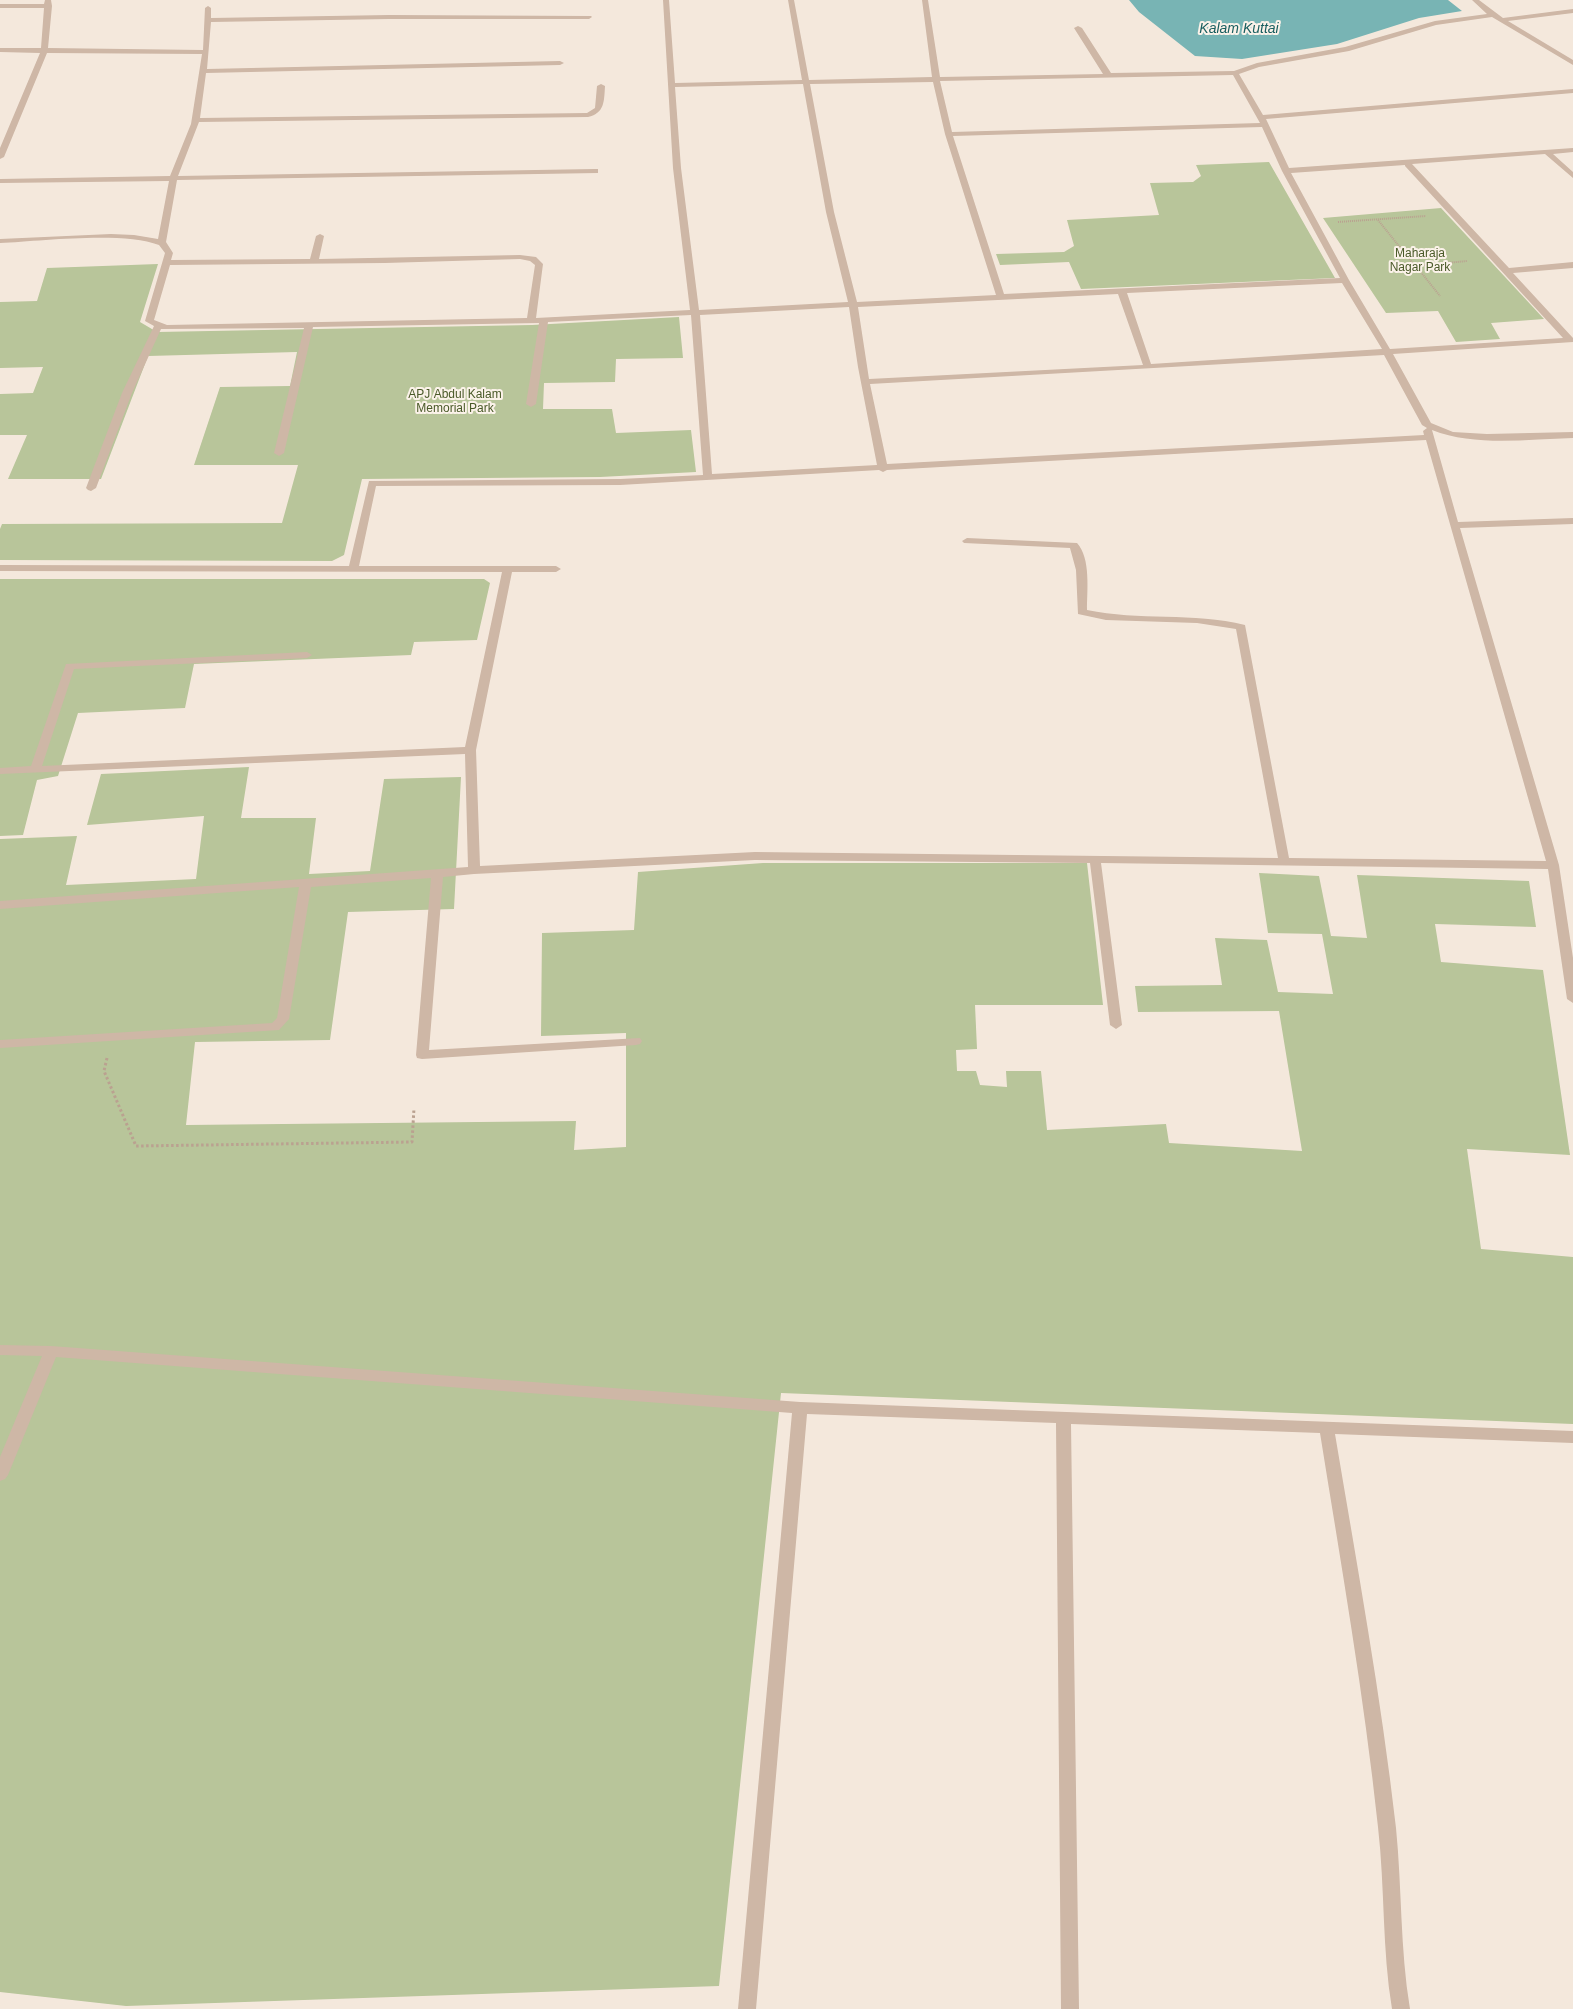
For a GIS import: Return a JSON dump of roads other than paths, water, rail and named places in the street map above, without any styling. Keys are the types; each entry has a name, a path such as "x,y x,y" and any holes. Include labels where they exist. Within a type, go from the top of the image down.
{"street":[{"path":"666,0 677,168 695,312 708,478"},
{"path":"791,0 804,81 830,212 853,304 862,368 883,469"},
{"path":"925,0 936,78 948,134 1001,298"},
{"path":"1475,0 1493,15 1573,64"},
{"path":"0,6 48,3 44,50 0,157"},
{"path":"208,8 206,52 195,120 173,178 162,242 169,253 149,321 166,328 544,320 1345,280"},
{"path":"1502,20 1573,11"},
{"path":"671,84 1235,74 1257,65 1346,49 1435,23 1493,15"},
{"path":"207,20 389,17 589,17"},
{"path":"1078,28 1108,76"},
{"path":"0,50 206,52"},
{"path":"203,71 560,63"},
{"path":"1235,74 1261,117 1286,172 1345,280 1388,351 1427,425 1454,525 1553,865 1573,999"},
{"path":"195,120 588,115 595,114 600,108 601,86"},
{"path":"1261,117 1573,90"},
{"path":"948,134 1263,125"},
{"path":"1286,172 1573,150"},
{"path":"1548,152 1573,176"},
{"path":"1408,164 1572,341"},
{"path":"0,181 595,171"},
{"path":"314,262 320,236"},
{"path":"0,241 117,237 144,238 162,242"},
{"path":"166,263 314,262 520,257 533,259 539,264 531,320"},
{"path":"1508,272 1573,265"},
{"path":"1122,292 1148,367"},
{"path":"531,404 544,320"},
{"path":"91,488 127,393 159,325"},
{"path":"280,453 309,325"},
{"path":"866,382 1572,341"},
{"path":"1427,425 1452,435 1487,438 1573,435"},
{"path":"353,569 372,483 620,482 883,469 1430,437"},
{"path":"1454,525 1573,520"},
{"path":"968,541 1072,545 1077,549 1081,570 1082,612 1106,618 1196,620 1241,627 1284,861"},
{"path":"0,568 556,570"},
{"path":"474,870 470,750 508,570"},
{"path":"36,768 70,666 307,655"},
{"path":"0,771 470,750"},
{"path":"0,905 474,870 755,856 1553,865"},
{"path":"1097,859 1094,860 1116,1025"},
{"path":"437,874 422,1055 636,1041"},
{"path":"0,1044 269,1028 281,1023 306,882"},
{"path":"0,1350 51,1351 800,1408 1573,1437"},
{"path":"0,1475 51,1351"},
{"path":"748,2009 800,1408"},
{"path":"1063,1417 1070,2009"},
{"path":"1326,1428 1356,1609 1388,1829 1393,1921 1392,1940 1401,2009"}],"water":[{"name":"Kalam Kuttai","path":"1129,0 1448,0 1462,11 1419,18 1337,44 1242,59 1195,56 1139,12"}],"park label":[{"name":"Maharaja Nagar Park","path":"1420,261"},
{"name":"APJ Abdul Kalam Memorial Park","path":"455,402"}]}
